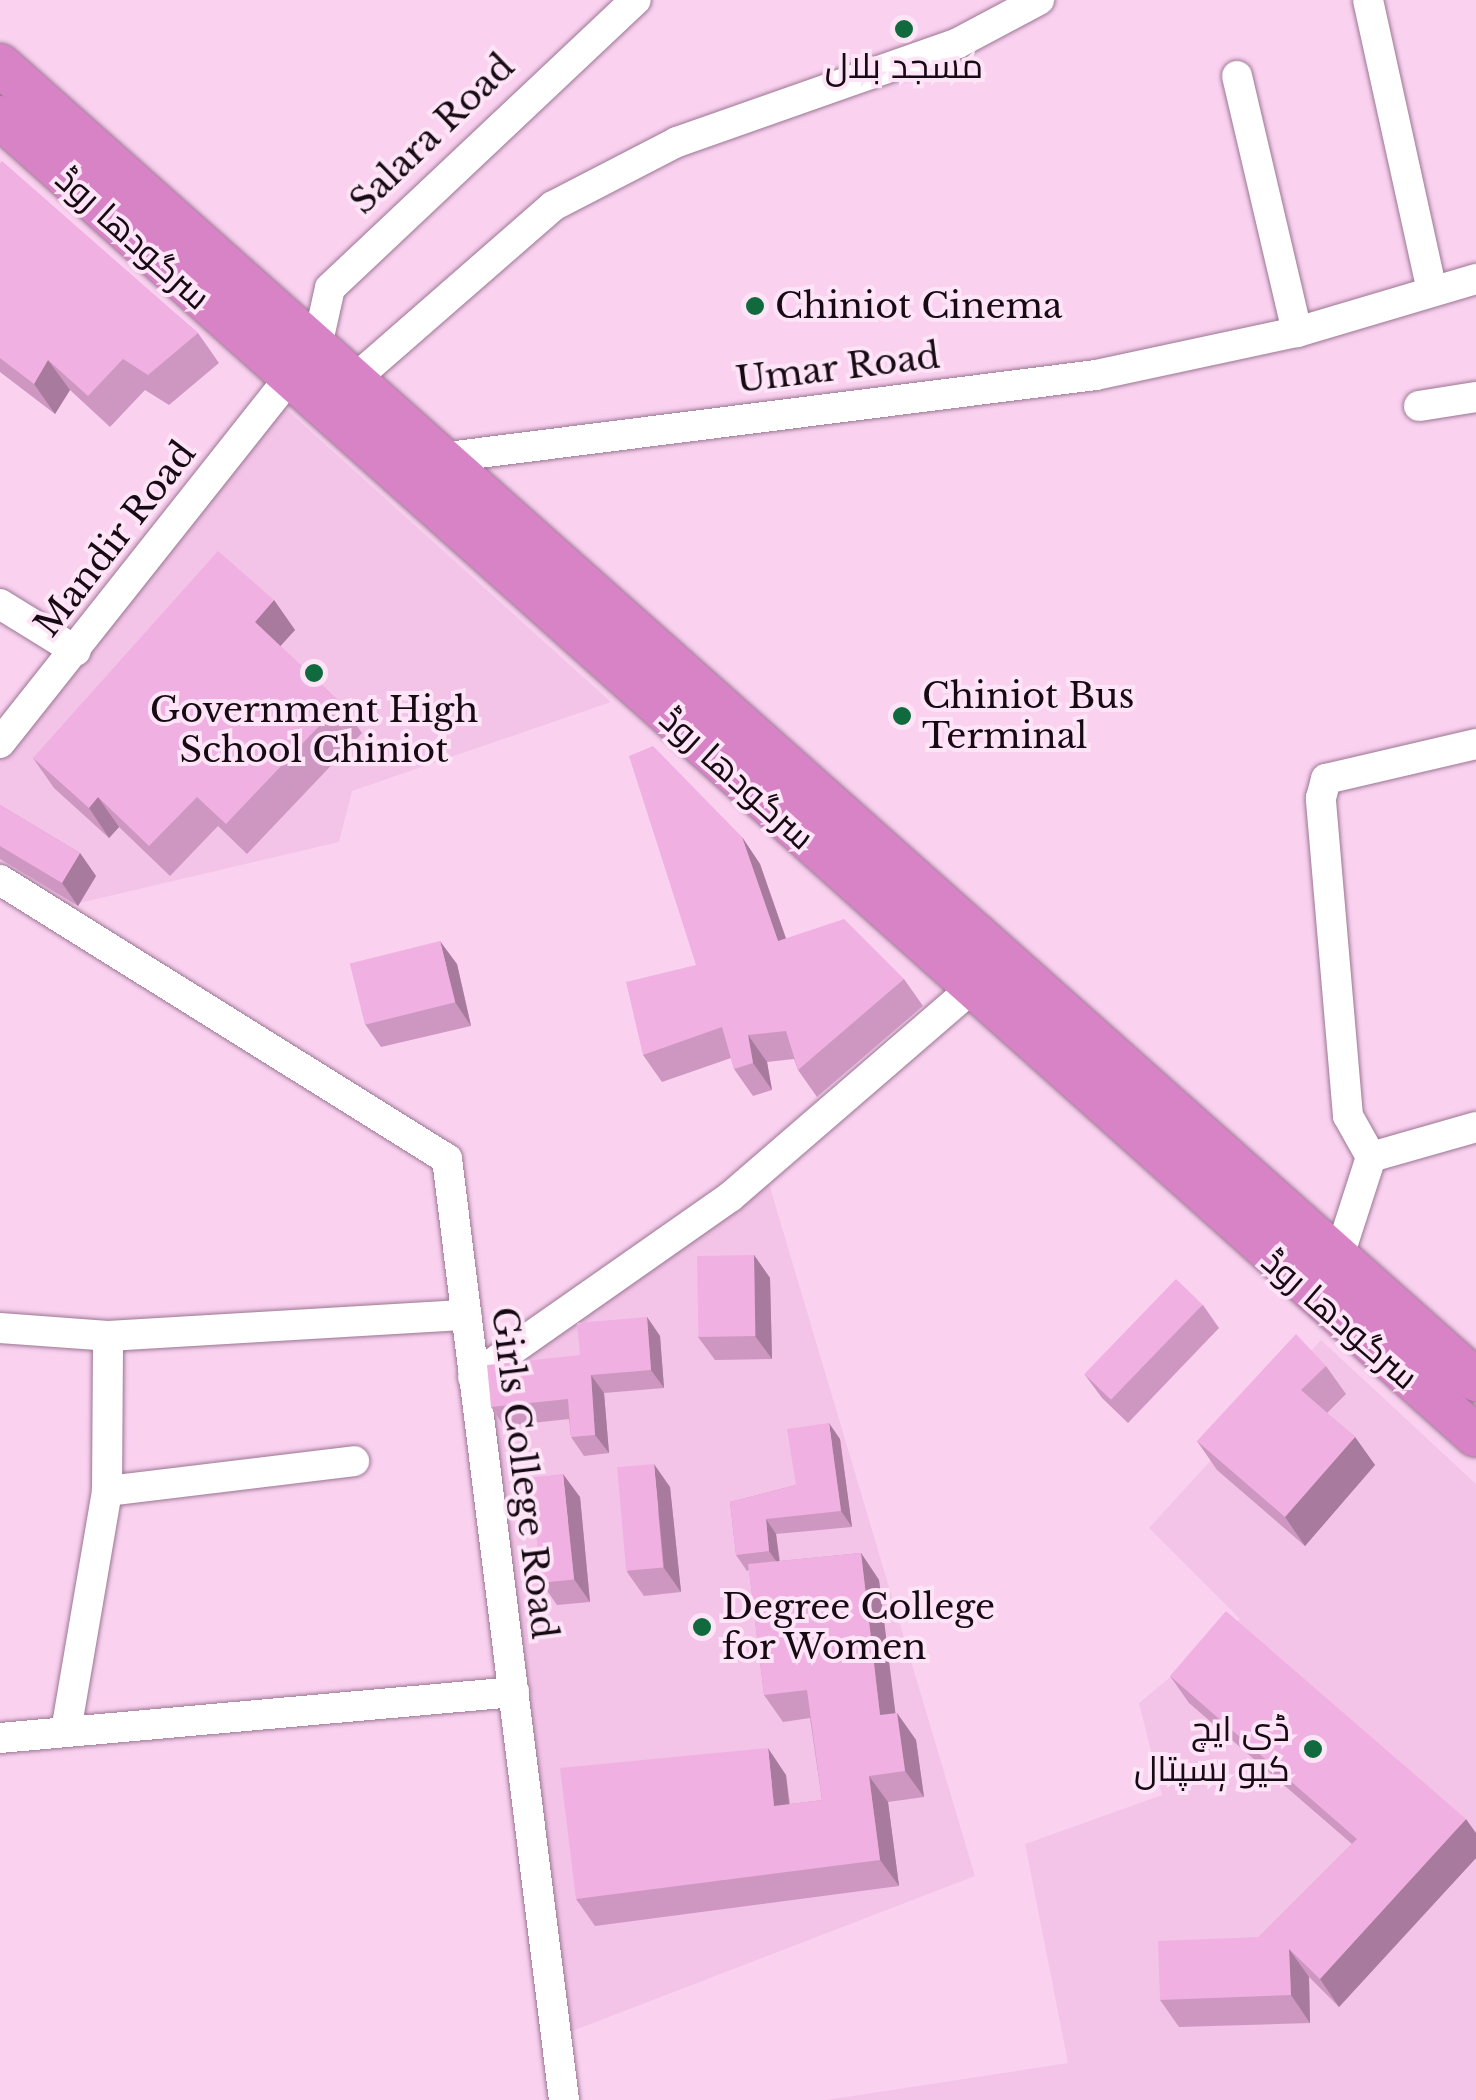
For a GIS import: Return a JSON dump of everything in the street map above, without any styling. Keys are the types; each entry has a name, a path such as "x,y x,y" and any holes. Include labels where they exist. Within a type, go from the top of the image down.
{"highway":[{"name":"سرگودھا روڈ","path":"0,66 357,378 440,458 634,660"},
{"name":"سرگودھا روڈ","path":"0,118 288,380 634,660 849,852 1324,1243 1476,1380"},
{"name":"سرگودھا روڈ","path":"849,852 971,990 1278,1266 1476,1436"},
{"path":"1278,1266 1324,1243"}],"street":[{"name":"Salara Road","path":"317,346 330,288 636,0"},
{"path":"357,378 552,206 677,142 958,43 1039,0"},
{"path":"1368,0 1432,291"},
{"path":"1237,76 1296,332"},
{"name":"Umar Road","path":"440,458 1096,374 1296,332 1476,279"},
{"name":"Mandir Road","path":"0,743 288,380"},
{"path":"1419,406 1476,397"},
{"path":"0,604 76,651"},
{"path":"1371,1156 1348,1116 1320,798 1326,779 1476,744"},
{"name":"Girls College Road","path":"0,880 190,993 447,1159 564,2100"},
{"path":"473,1377 730,1196 971,990"},
{"path":"1324,1243 1371,1156 1476,1127"},
{"path":"0,1328 108,1336 466,1315"},
{"path":"66,1731 106,1491 108,1336"},
{"path":"106,1491 354,1461"},
{"path":"0,1738 514,1692"}],"shaded area":[{"name":"Government High School Chiniot","path":"266,391 611,702 352,791 339,842 54,909 0,880 0,736"},
{"name":"Degree College for Women","path":"764,1167 975,1876 557,2037 473,1377"},
{"name":"ڈی ایچ کیو ہسپتال","path":"1321,1340 1476,1484 1476,2100 826,2100 1068,2063 1025,1844 1162,1795 1139,1703 1240,1619 1149,1528"}],"building":[{"path":"2,161 198,333 148,375 123,359 88,396 48,360 34,384 0,358"},
{"path":"218,551 274,600 255,622 341,703 226,824 197,797 149,846 98,797 89,808 33,758"},
{"path":"653,746 742,837 778,941 844,919 904,979 798,1070 786,1031 748,1035 753,1063 734,1069 722,1027 643,1055 626,982 696,965 629,756"},
{"path":"0,805 80,853 62,883 0,846"},
{"path":"440,941 455,1002 365,1025 350,963"},
{"path":"754,1255 755,1336 698,1337 697,1256"},
{"path":"1176,1279 1203,1305 1111,1400 1084,1374"},
{"path":"647,1317 651,1370 591,1375 595,1435 571,1437 568,1399 491,1407 487,1365 580,1355 577,1323"},
{"path":"1296,1334 1326,1366 1301,1390 1355,1437 1285,1517 1197,1441"},
{"path":"829,1423 841,1511 766,1519 769,1551 736,1555 730,1502 796,1485 787,1429"},
{"path":"654,1464 663,1568 626,1571 617,1467"},
{"path":"563,1474 574,1579 541,1583 530,1477"},
{"path":"861,1553 880,1715 897,1713 905,1771 869,1776 880,1860 576,1899 560,1768 768,1748 774,1806 822,1800 807,1690 764,1695 748,1564"},
{"path":"1226,1611 1466,1819 1320,1979 1289,1949 1291,1995 1160,2000 1158,1941 1259,1937 1357,1839 1170,1676"}],"place":[{"name":"مسجد بلال","path":"904,29"},
{"name":"Chiniot Cinema","path":"755,306"},
{"name":"Government High School Chiniot","path":"314,673"},
{"name":"Chiniot Bus Terminal","path":"902,716"},
{"name":"Degree College for Women","path":"702,1627"},
{"name":"ڈی ایچ کیو ہسپتال","path":"1313,1749"}]}
